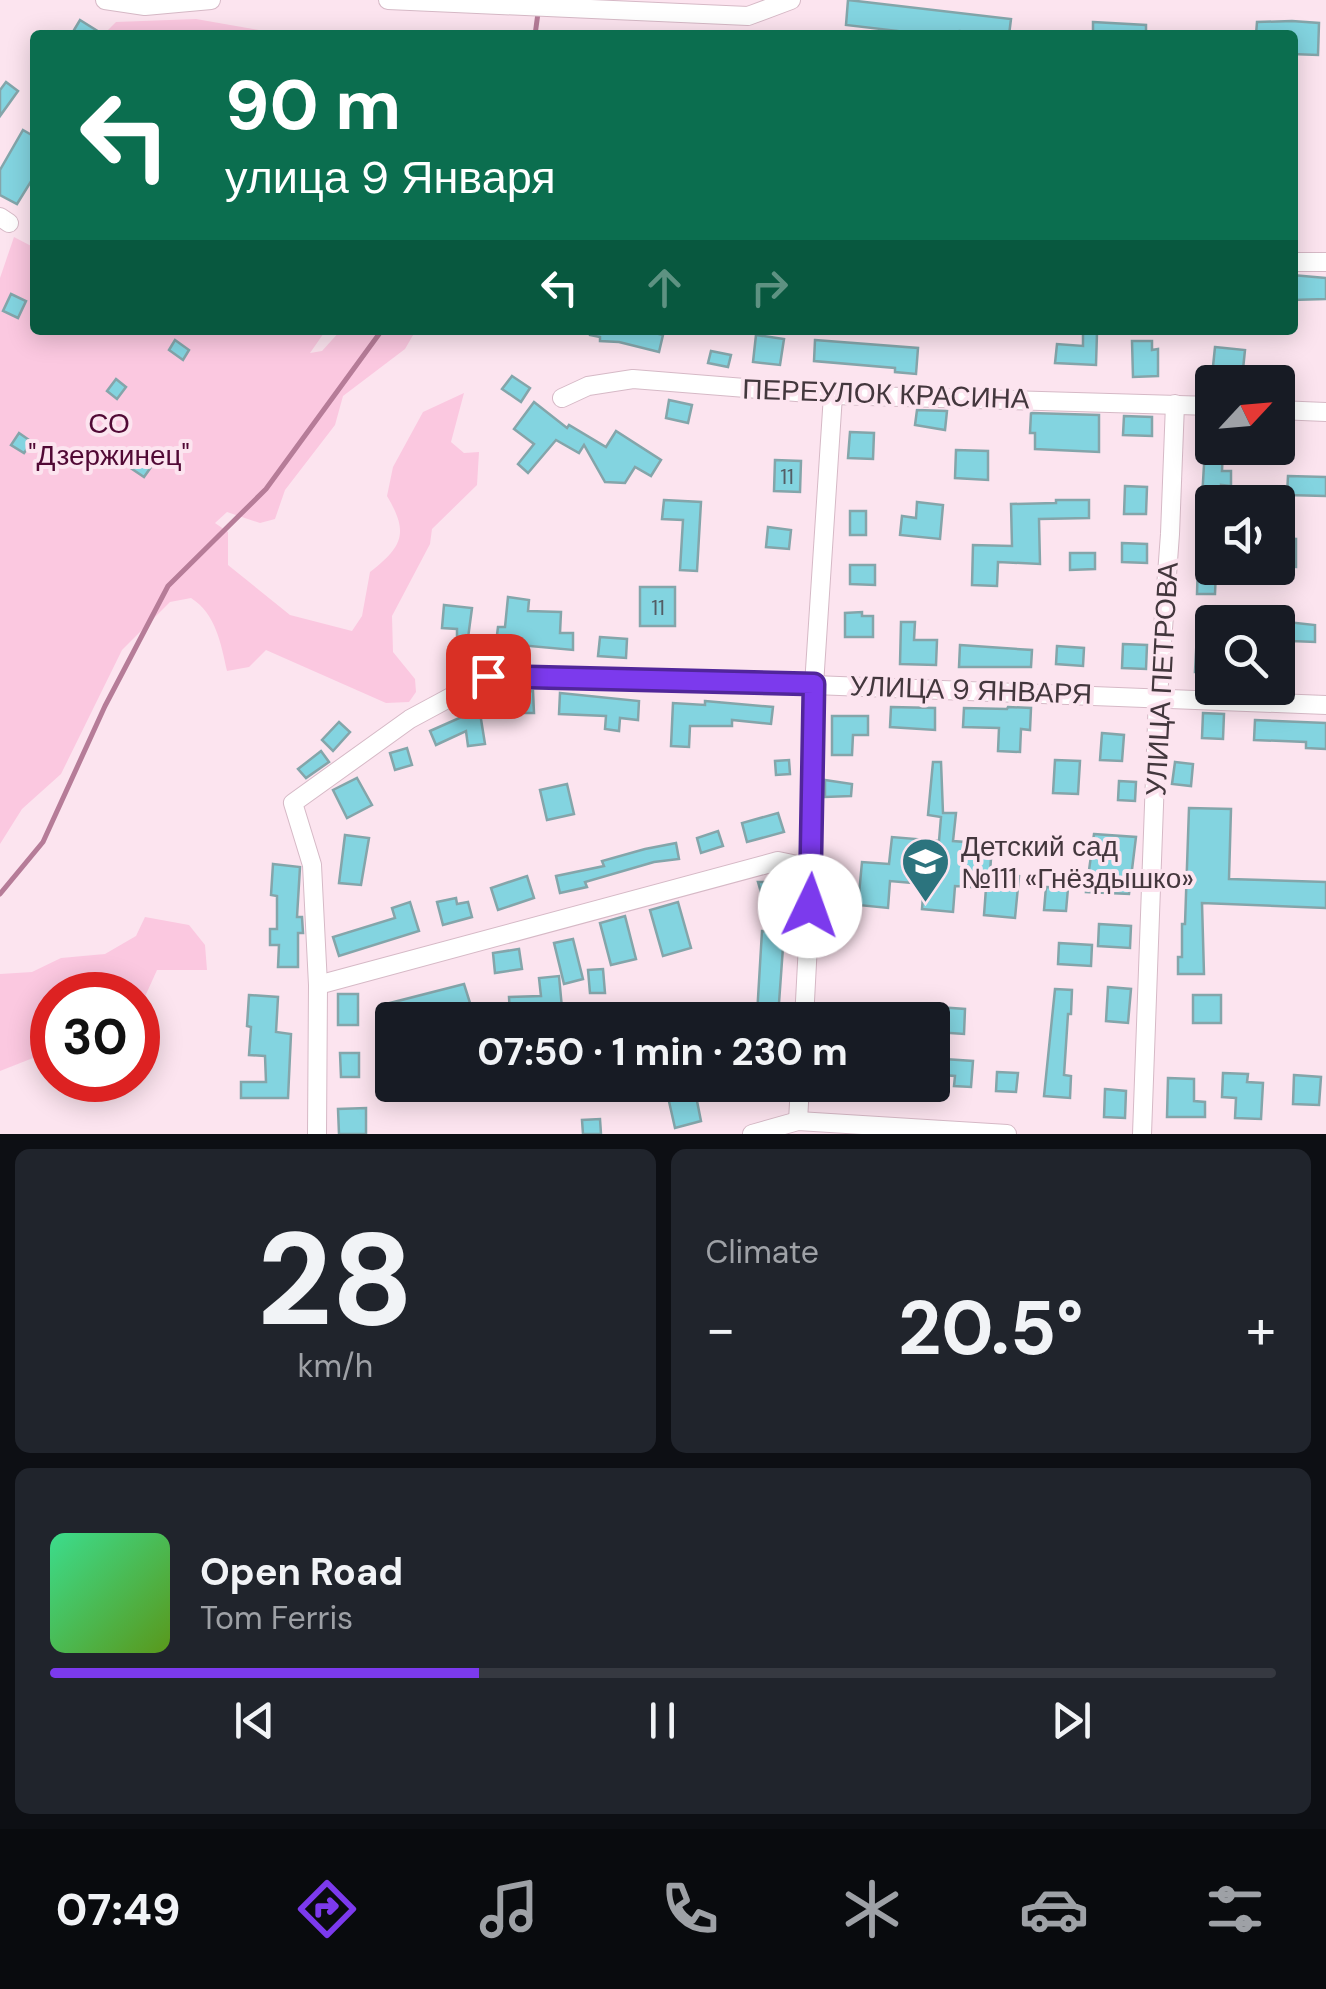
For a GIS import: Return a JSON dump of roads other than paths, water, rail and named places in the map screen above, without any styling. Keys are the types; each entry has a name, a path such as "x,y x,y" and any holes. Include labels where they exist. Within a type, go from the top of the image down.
{"street":[{"path":"105,0 146,6 210,0"},
{"path":"388,0 748,16 792,0"},
{"path":"1298,262 1326,262"},
{"name":"ПЕРЕУЛОК КРАСИНА","path":"562,398 588,386 632,379 833,396 1195,405"},
{"path":"805,1002 812,868 814,684 833,396"},
{"name":"УЛИЦА ПЕТРОВА","path":"1142,1134 1158,696 1170,534 1174,404"},
{"path":"1295,411 1326,412"},
{"name":"УЛИЦА 9 ЯНВАРЯ","path":"318,985 312,866 293,803 410,720 488,676 814,684 1326,705"},
{"path":"316,1134 318,985 778,860 812,868"},
{"path":"798,1121 799,1102"},
{"path":"752,1134 798,1121 1007,1134"}],"waterway":[{"path":"536,30 538,13"},
{"path":"0,894 43,842 105,706 168,586 266,489 378,335"}],"place":[{"name":"Детский сад №111 «Гнёздышко»","path":"926,904"}],"park label":[{"name":"СО \"Дзержинец\"","path":"109,439"}]}
